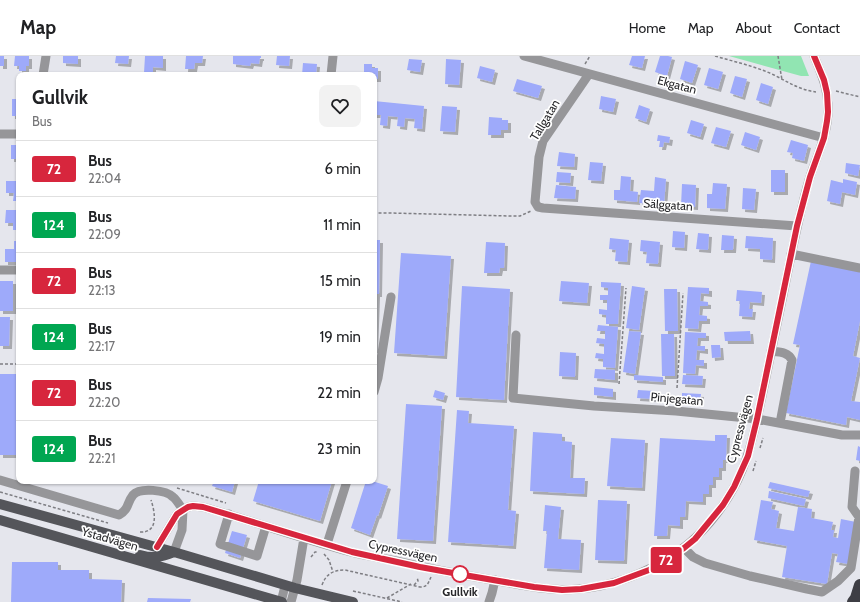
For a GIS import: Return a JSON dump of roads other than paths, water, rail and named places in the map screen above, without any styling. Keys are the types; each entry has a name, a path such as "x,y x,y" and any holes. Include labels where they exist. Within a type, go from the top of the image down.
{"highway":[{"path":"853,602 856,598 860,585"}],"main road":[{"name":"Ystadvägen","path":"0,504 157,547 290,587 353,602"},
{"name":"Ystadvägen","path":"0,520 55,530 148,558 161,557 174,552"},
{"name":"Ystadvägen","path":"0,520 282,602"}],"street":[{"path":"43,72 46,56"},
{"path":"331,72 333,56"},
{"name":"Ekgatan","path":"524,56 824,138"},
{"name":"Cypressvägen","path":"183,510 193,506 203,507 304,538 324,547 414,566 534,587 562,590 581,589 614,583 649,570 684,548 695,539 723,505 734,487 748,456 797,226 810,177 824,138 828,112 827,93 824,80 814,56"},
{"name":"Tallgatan","path":"538,207 535,202 539,157 543,141 589,74"},
{"path":"0,134 16,134"},
{"name":"Sälggatan","path":"538,207 797,226"},
{"path":"791,254 860,268"},
{"path":"0,270 16,270"},
{"path":"377,382 391,297"},
{"name":"Pinjegatan","path":"516,335 513,398 757,419 842,435 860,435"},
{"path":"771,351 786,353 790,355 792,360 780,423"},
{"path":"684,548 693,557 705,563 750,576 822,592 838,581 851,568 859,517 852,507 855,471"},
{"path":"0,480 118,515 125,511 133,495 138,491 147,490 166,493 173,496 183,510 182,530 174,552"},
{"path":"324,547 346,484"},
{"path":"157,547 177,514 183,510"},
{"path":"229,514 220,544 257,556 266,526"},
{"path":"282,602 290,587 304,538"},
{"path":"488,602 495,580"},
{"path":"290,587 291,602"}],"place":[{"name":"Gullvik","path":"460,574"}]}
